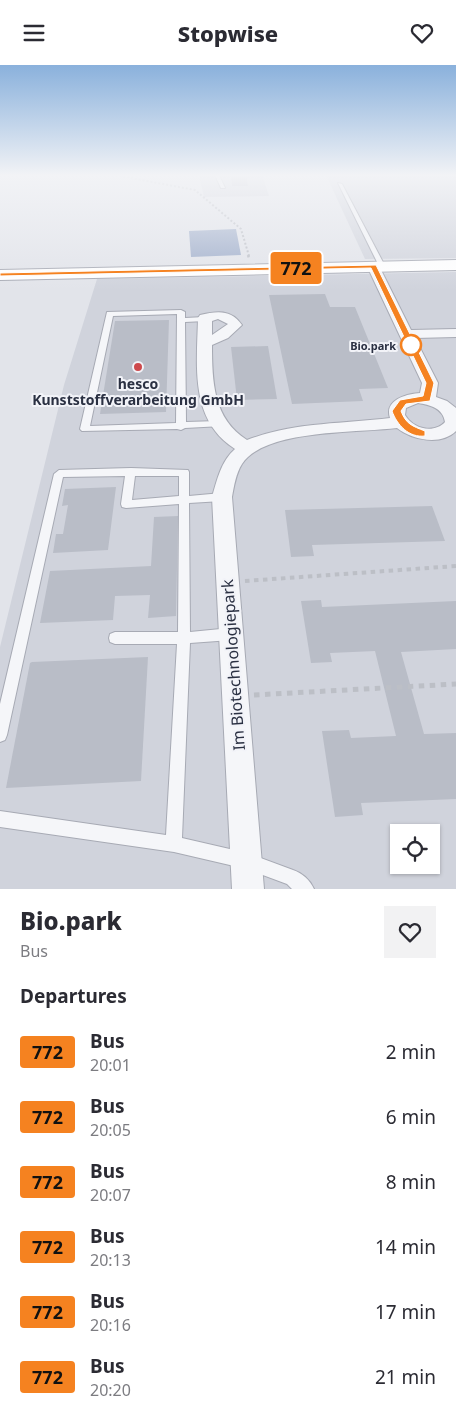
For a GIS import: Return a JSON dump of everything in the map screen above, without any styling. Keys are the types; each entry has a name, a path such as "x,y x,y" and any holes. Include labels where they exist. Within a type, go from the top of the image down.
{"street":[{"path":"0,275 456,265"},
{"path":"378,266 406,334 430,383 427,399"},
{"path":"205,343 223,335 235,325 231,319 219,315 204,319 206,396 219,425 228,435 247,448"},
{"path":"406,334 456,333"},
{"path":"410,399 427,399 444,406 454,417 451,437 422,434 406,427 400,422 397,417 398,406 410,399"},
{"name":"Im Biotechnologiepark","path":"248,889 222,497 227,475 237,456 247,448 270,437 316,430 379,426 400,422"}],"lane":[{"path":"354,213 378,266"},
{"path":"182,427 181,312 110,314 85,429 182,427 219,425"},
{"path":"182,319 204,319"},
{"path":"130,472 126,504 222,497"},
{"path":"0,735 59,474 184,472 184,638 174,844"},
{"path":"114,638 184,638 231,634"},
{"path":"0,819 174,844 246,861 293,878 305,889"}],"path":[{"path":"223,213 241,229 252,269"},
{"path":"228,582 456,566"},
{"path":"235,696 456,684"}],"shaded area":[{"path":"344,213 456,213 456,258 365,259"},
{"path":"456,272 456,889 0,889 0,647 64,385 97,279"}],"water":[{"path":"236,229 241,255 191,257 189,231"}],"building":[{"path":"325,294 330,307 355,307 388,388 359,389 363,401 292,404 269,295"},
{"name":"hesco Kunststoffverarbeitung GmbH","path":"169,320 166,412 100,414 115,321"},
{"path":"268,346 277,399 237,400 231,347"},
{"path":"116,487 108,550 53,553 56,534 63,534 68,505 62,506 65,489"},
{"path":"432,506 445,541 312,545 314,556 291,557 285,510"},
{"path":"178,516 176,616 148,618 150,595 115,596 113,620 40,623 50,571 151,566 154,517"},
{"path":"321,600 322,607 456,601 456,649 401,652 424,734 456,733 456,799 361,803 363,815 335,817 322,731 349,730 351,738 396,736 375,651 330,653 332,662 311,663 301,601"},
{"path":"148,657 141,781 6,788 30,663"}],"bus line":[{"name":"772","path":"0,275 374,266 430,383 427,399 410,399 398,406 396,411 400,422 413,431 422,434"}],"place":[{"name":"Bio.park","path":"411,345"},
{"name":"hesco Kunststoffverarbeitung GmbH","path":"138,367"}]}
